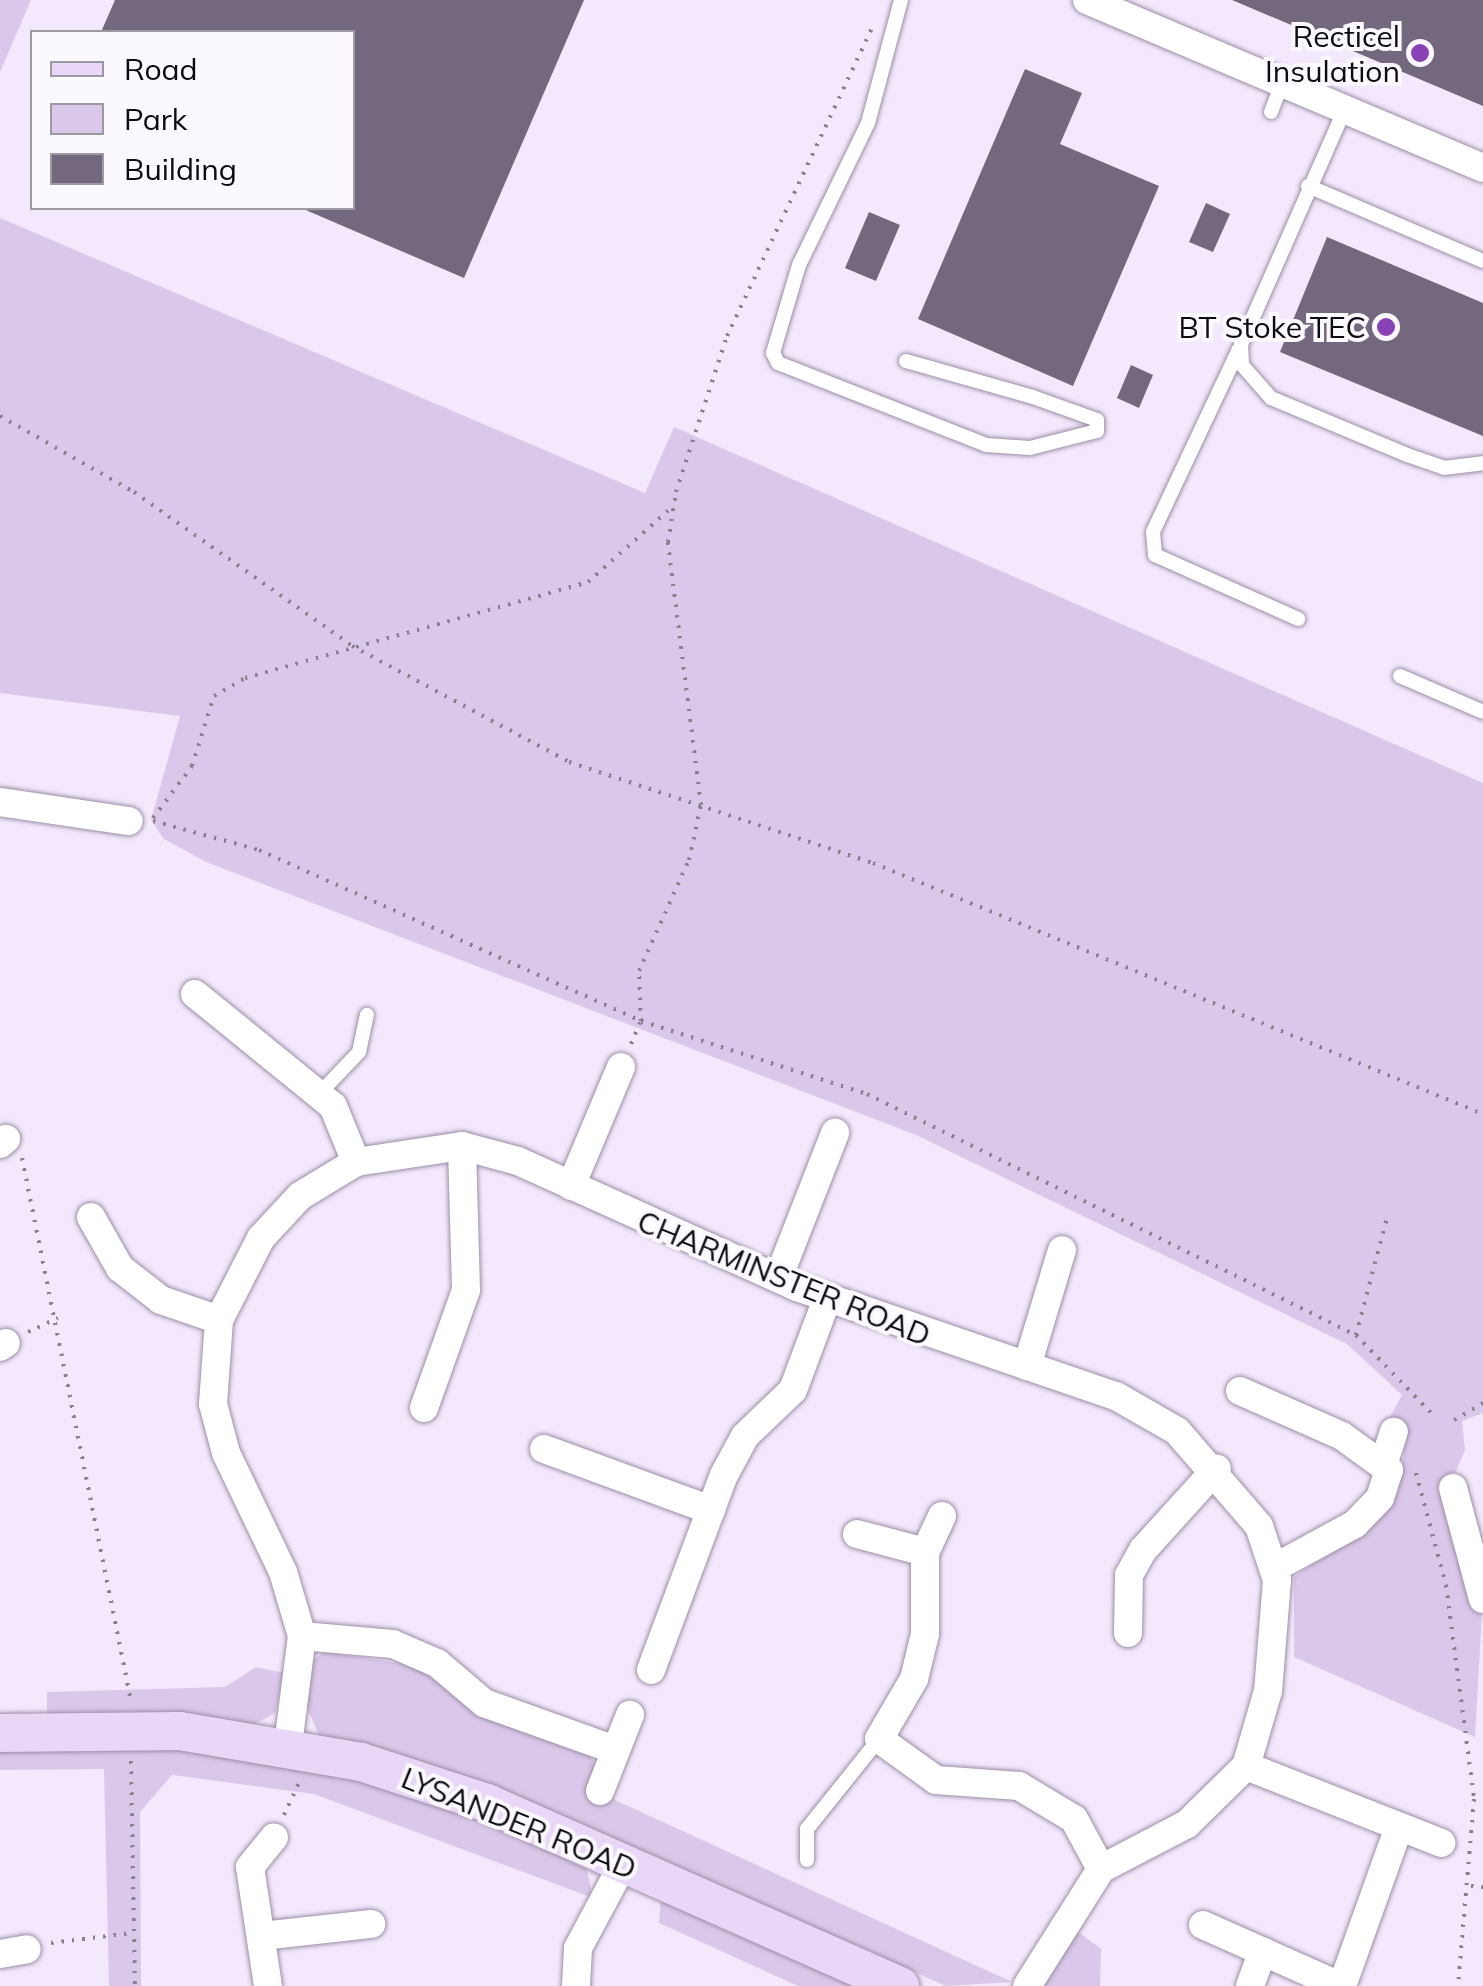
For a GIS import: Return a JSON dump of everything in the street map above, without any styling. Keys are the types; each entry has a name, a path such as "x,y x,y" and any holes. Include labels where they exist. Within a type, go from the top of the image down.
{"street":[{"path":"1087,0 1483,168"},
{"path":"0,802 140,821"},
{"path":"195,994 320,1093 356,1162"},
{"path":"571,1186 621,1067"},
{"path":"779,1276 835,1133"},
{"path":"424,1408 466,1290 462,1146"},
{"name":"CHARMINSTER ROAD","path":"299,1747 302,1636 223,1442 213,1404 219,1320 262,1238 300,1196 356,1162 462,1146 571,1186 827,1299 1116,1396 1178,1431 1217,1468 1276,1567"},
{"path":"91,1217 120,1268 161,1300 219,1320"},
{"path":"1028,1366 1062,1250"},
{"path":"651,1670 711,1510 745,1436 793,1390 827,1299"},
{"path":"1240,1391 1384,1465"},
{"path":"1026,1986 1101,1869 1187,1824 1246,1766 1268,1691 1276,1567 1355,1524 1388,1484 1384,1465 1394,1432"},
{"path":"544,1449 711,1510"},
{"path":"1128,1633 1130,1575 1143,1550 1217,1468"},
{"path":"1453,1488 1483,1599"},
{"path":"942,1516 925,1552 918,1664 878,1739 936,1780 1019,1786 1074,1820 1101,1869"},
{"path":"857,1534 925,1552"},
{"path":"302,1636 393,1644 437,1664 484,1703 615,1750"},
{"path":"600,1791 630,1715"},
{"name":"LYSANDER ROAD","path":"1,1726 131,1728 299,1747 486,1803 900,1986"},
{"path":"1246,1766 1398,1830 1441,1843"},
{"path":"1204,1925 1341,1986 1398,1830"},
{"path":"268,1986 250,1867 274,1837"},
{"path":"576,1986 578,1948 622,1864"},
{"path":"262,1936 371,1924"},
{"path":"1250,1986 1263,1952"}],"lane":[{"path":"901,0 868,123 799,265 775,343 778,363 986,445 1030,448 1096,431 1097,420 1049,402 906,361"},
{"path":"1271,112 1282,83"},
{"path":"1298,619 1155,555 1154,532 1344,111"},
{"path":"1308,186 1483,260"},
{"path":"1241,344 1252,385 1271,398 1444,468 1483,463"},
{"path":"1400,676 1483,712"},
{"path":"320,1093 359,1052 367,1015"},
{"path":"808,1860 808,1829 878,1739"}],"path":[{"path":"640,1021 639,972 683,878 701,805 668,542 674,506 728,336 851,57 879,16"},
{"path":"0,416 134,492 352,646 569,762 874,863 1483,1114"},
{"path":"140,821 159,818 192,766 214,696 352,646 588,582 674,506"},
{"path":"140,821 352,888 640,1021 867,1094 1356,1335 1434,1416"},
{"path":"28,1165 131,1728 131,1933 135,1986"},
{"path":"1356,1335 1387,1218"},
{"path":"3,1345 58,1318"},
{"path":"1454,1420 1483,1404"},
{"path":"1418,1477 1459,1676 1474,1798 1471,1886 1458,1986"},
{"path":"274,1837 299,1747"},
{"path":"1471,1886 1483,1887"},
{"path":"14,1952 131,1933"}],"green space":[{"path":"0,0 31,0 0,72"},
{"path":"0,218 645,493 674,427 1483,783 1483,1413 1462,1421 1465,1450 1452,1480 1483,1595 1475,1737 1294,1657 1294,1577 1362,1532 1388,1505 1402,1470 1406,1437 1384,1428 1402,1395 1347,1344 916,1135 206,862 164,839 151,820 180,716 0,693"},
{"path":"324,1652 425,1667 591,1757 615,1800 1012,1982 946,1986 567,1817 319,1736 307,1707 312,1661"},
{"path":"256,1667 284,1673 275,1713 255,1724 47,1716 47,1692 225,1687"},
{"path":"173,1742 415,1792 585,1861 593,1898 314,1794 172,1775 140,1812 141,1986 109,1986 104,1769 0,1770 0,1745"},
{"path":"661,1894 869,1986 798,1986 659,1923"},
{"path":"1073,1928 1101,1949 1100,1986 1042,1986"}],"building":[{"path":"115,0 584,0 464,278 306,210 355,210 355,30 102,30"},
{"name":"Recticel Insulation","path":"1232,0 1483,0 1483,106"},
{"path":"1025,69 1082,93 1060,144 1159,186 1073,386 918,319"},
{"path":"1206,203 1230,214 1213,252 1189,242"},
{"path":"869,212 900,225 876,281 845,268"},
{"name":"BT Stoke TEC","path":"1327,237 1483,303 1483,436 1280,352"},
{"path":"1131,365 1153,375 1139,408 1117,398"}],"place":[{"name":"Recticel Insulation","path":"1420,53"},
{"name":"BT Stoke TEC","path":"1386,327"}]}
